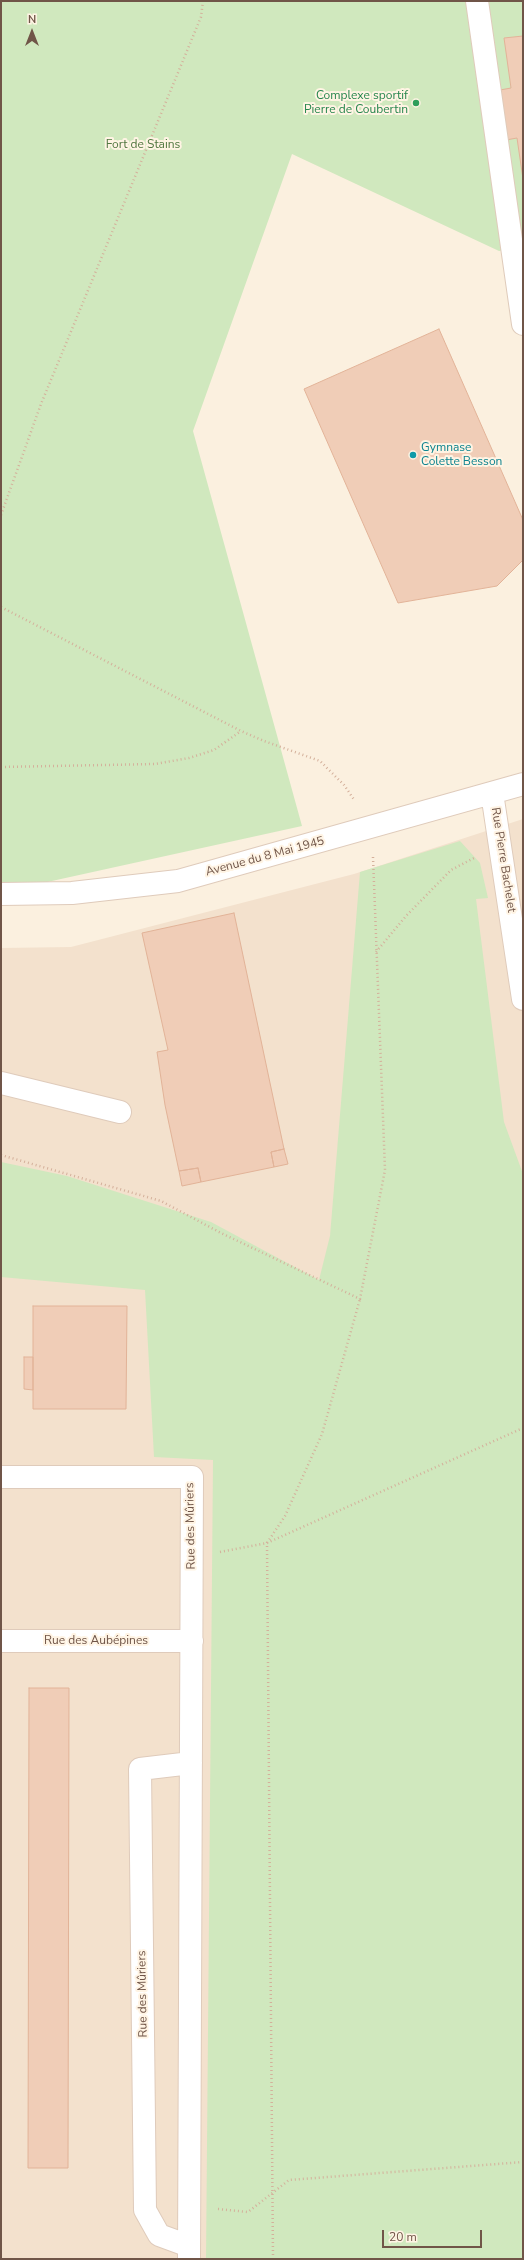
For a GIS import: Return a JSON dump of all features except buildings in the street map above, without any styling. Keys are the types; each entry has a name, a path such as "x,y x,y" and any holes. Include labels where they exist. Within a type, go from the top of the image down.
{"street":[{"path":"477,1 523,324"},
{"name":"Avenue du 8 Mai 1945","path":"1,894 72,893 178,881 372,828 523,784"},
{"name":"Rue Pierre Bachelet","path":"492,793 523,999"},
{"path":"1,1083 120,1112"},
{"name":"Rue des Mûriers","path":"1,1477 192,1477 192,1641 189,2252 159,2235 145,2210 140,1769 191,1763"},
{"name":"Rue des Aubépines","path":"1,1641 192,1641"}],"path":[{"path":"1,515 41,404 201,17 203,1"},
{"path":"1,607 241,731 320,761 344,785 372,828 385,1170 360,1299 322,1434 285,1516 267,1543 273,2259"},
{"path":"1,767 155,764 189,758 214,750 241,731"},
{"path":"376,953 406,916 451,870 470,860 501,848"},
{"path":"1,1155 161,1201 221,1233 360,1299"},
{"path":"192,1558 267,1543 523,1428"},
{"path":"189,2206 248,2212 289,2180 523,2162"}],"shaded area":[{"path":"523,819 523,2259 1,2259 1,948 71,947 354,874"}],"green space":[{"name":"Fort de Stains","path":"1,1 523,1 523,247 499,251 292,154 193,431 302,826 20,888 1,884"},
{"path":"460,841 480,863 488,898 476,899 504,1122 523,1174 523,2259 206,2259 213,1460 154,1457 145,1290 1,1277 1,1162 67,1176 211,1222 319,1280 330,1236 360,872"}],"place":[{"name":"Complexe sportif Pierre de Coubertin","path":"416,103"},
{"name":"Gymnase Colette Besson","path":"413,455"}]}
